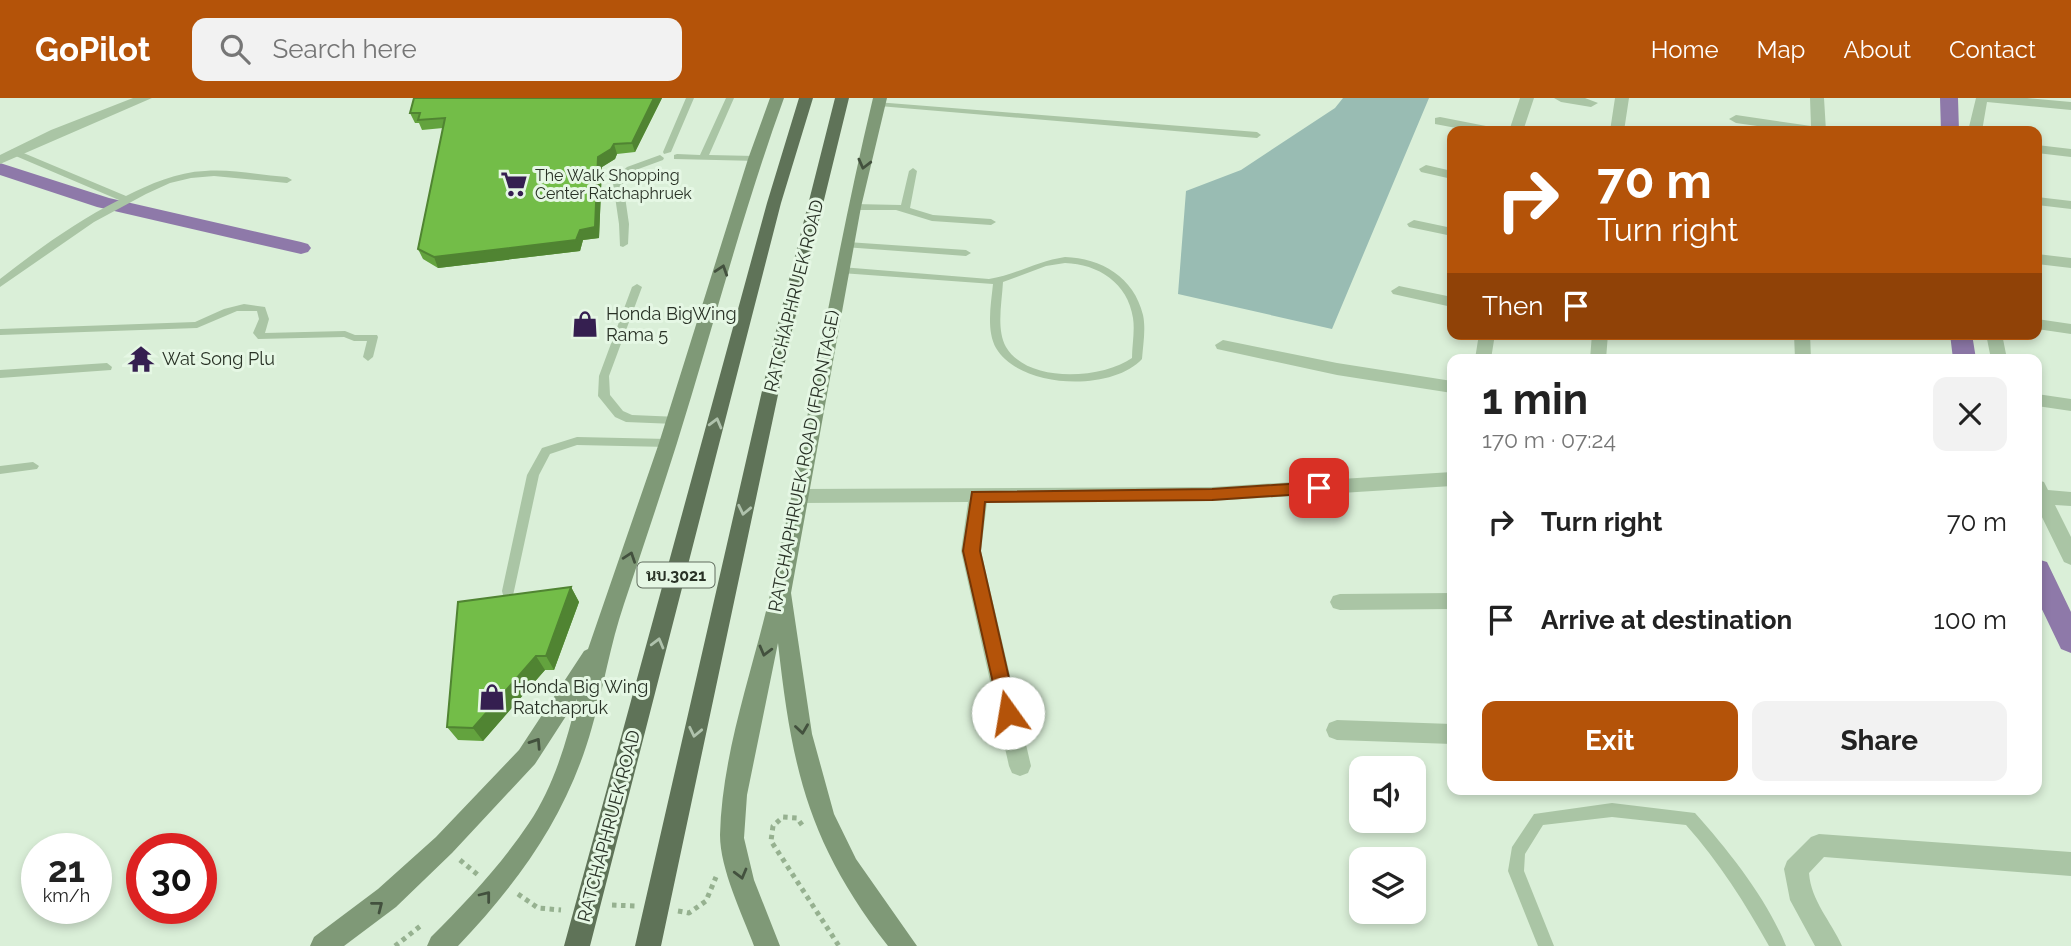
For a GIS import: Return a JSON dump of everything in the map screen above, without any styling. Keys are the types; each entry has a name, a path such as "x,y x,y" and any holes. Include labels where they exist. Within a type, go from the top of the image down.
{"main road":[{"name":"นบ.3021","path":"440,946 481,904 538,830 563,778 581,728 600,645 668,443 776,98"},
{"name":"RATCHAPHRUEK ROAD","path":"577,946 774,203 806,98"},
{"name":"RATCHAPHRUEK ROAD","path":"649,946 781,344 842,98"},
{"name":"RATCHAPHRUEK ROAD (FRONTAGE)","path":"767,946 742,880 732,838 744,745 782,589 841,270 880,101"},
{"path":"782,589 805,757 823,815 869,901 904,946"},
{"path":"323,946 387,898 444,845 527,757 600,645"}],"street":[{"path":"9,155 145,98"},
{"path":"1518,126 1527,98"},
{"path":"1562,98 1591,103"},
{"path":"1618,126 1622,98"},
{"path":"1816,98 1818,126"},
{"path":"1976,126 1980,101 1984,98 2071,106"},
{"path":"1736,119 1784,126"},
{"path":"1440,121 1466,126"},
{"path":"2042,150 2071,153"},
{"path":"1426,169 1447,174"},
{"path":"2042,202 2071,205"},
{"path":"1414,224 1447,231"},
{"path":"2042,260 2071,263"},
{"path":"1399,291 1447,301"},
{"path":"2042,325 2071,329"},
{"path":"1223,345 1337,369 1447,386"},
{"path":"2042,401 2071,405"},
{"path":"801,496 1212,494 1447,479"},
{"path":"2042,494 2071,499"},
{"path":"978,496 971,551 1020,766"},
{"path":"2042,501 2071,557"},
{"path":"1340,602 1447,601"},
{"path":"1337,730 1447,734"},
{"path":"1829,946 1800,896 1796,882 1796,869 1819,845 2071,864"}],"lane":[{"path":"664,155 690,98"},
{"path":"703,158 730,98"},
{"path":"880,101 1257,135"},
{"path":"623,244 624,224 618,183 620,177 639,164 676,153 677,158 755,159"},
{"path":"9,155 125,199"},
{"path":"905,208 913,172"},
{"path":"0,284 125,199 192,175 211,173 287,180"},
{"path":"854,207 905,208 932,218 991,222"},
{"path":"847,245 966,253"},
{"path":"841,270 998,281 1009,280 1052,261 1086,260 1108,269 1125,288 1137,312 1137,359 1129,367 1111,374 1082,377 1046,375 1012,363 1000,347 996,323 998,281"},
{"path":"636,287 604,376 604,396 619,414 630,419 675,420"},
{"path":"0,332 197,325 220,313 255,306 261,309 264,318 258,333 262,337 345,334 354,338 373,337 368,357"},
{"path":"0,374 107,367"},
{"path":"508,591 533,475 546,450 577,442 668,443"},
{"path":"0,470 33,466"},
{"path":"1546,946 1516,872 1517,852 1539,818 1612,810 1690,818 1714,843 1755,904 1778,946"}],"path":[{"path":"806,831 797,818 783,817 773,826 771,841 839,946"},
{"path":"455,855 479,876 469,884"},
{"path":"395,946 430,918"}],"shaded area":[{"path":"1343,98 1429,98 1332,329 1178,294 1186,191 1241,170 1335,108"}],"building":[{"name":"The Walk Shopping Center Ratchaphruek","path":"414,98 654,98 632,143 614,144 598,157 595,227 580,230 576,240 434,257 418,249 445,118 418,120 420,113 410,113"},
{"path":"571,587 546,656 536,656 473,728 447,727 458,602"}],"waterway":[{"path":"1949,98 1950,126"},
{"path":"0,169 104,203 301,248"},
{"path":"1962,340 1964,354"},
{"path":"2042,580 2071,641"}],"place":[{"name":"The Walk Shopping Center Ratchaphruek","path":"514,184"},
{"name":"Honda BigWing Rama 5","path":"585,324"},
{"name":"Wat Song Plu","path":"141,359"},
{"name":"Honda Big Wing Ratchapruk","path":"492,697"}],"route":[{"path":"1008,713 971,551 978,496 1212,494 1319,488"}]}
